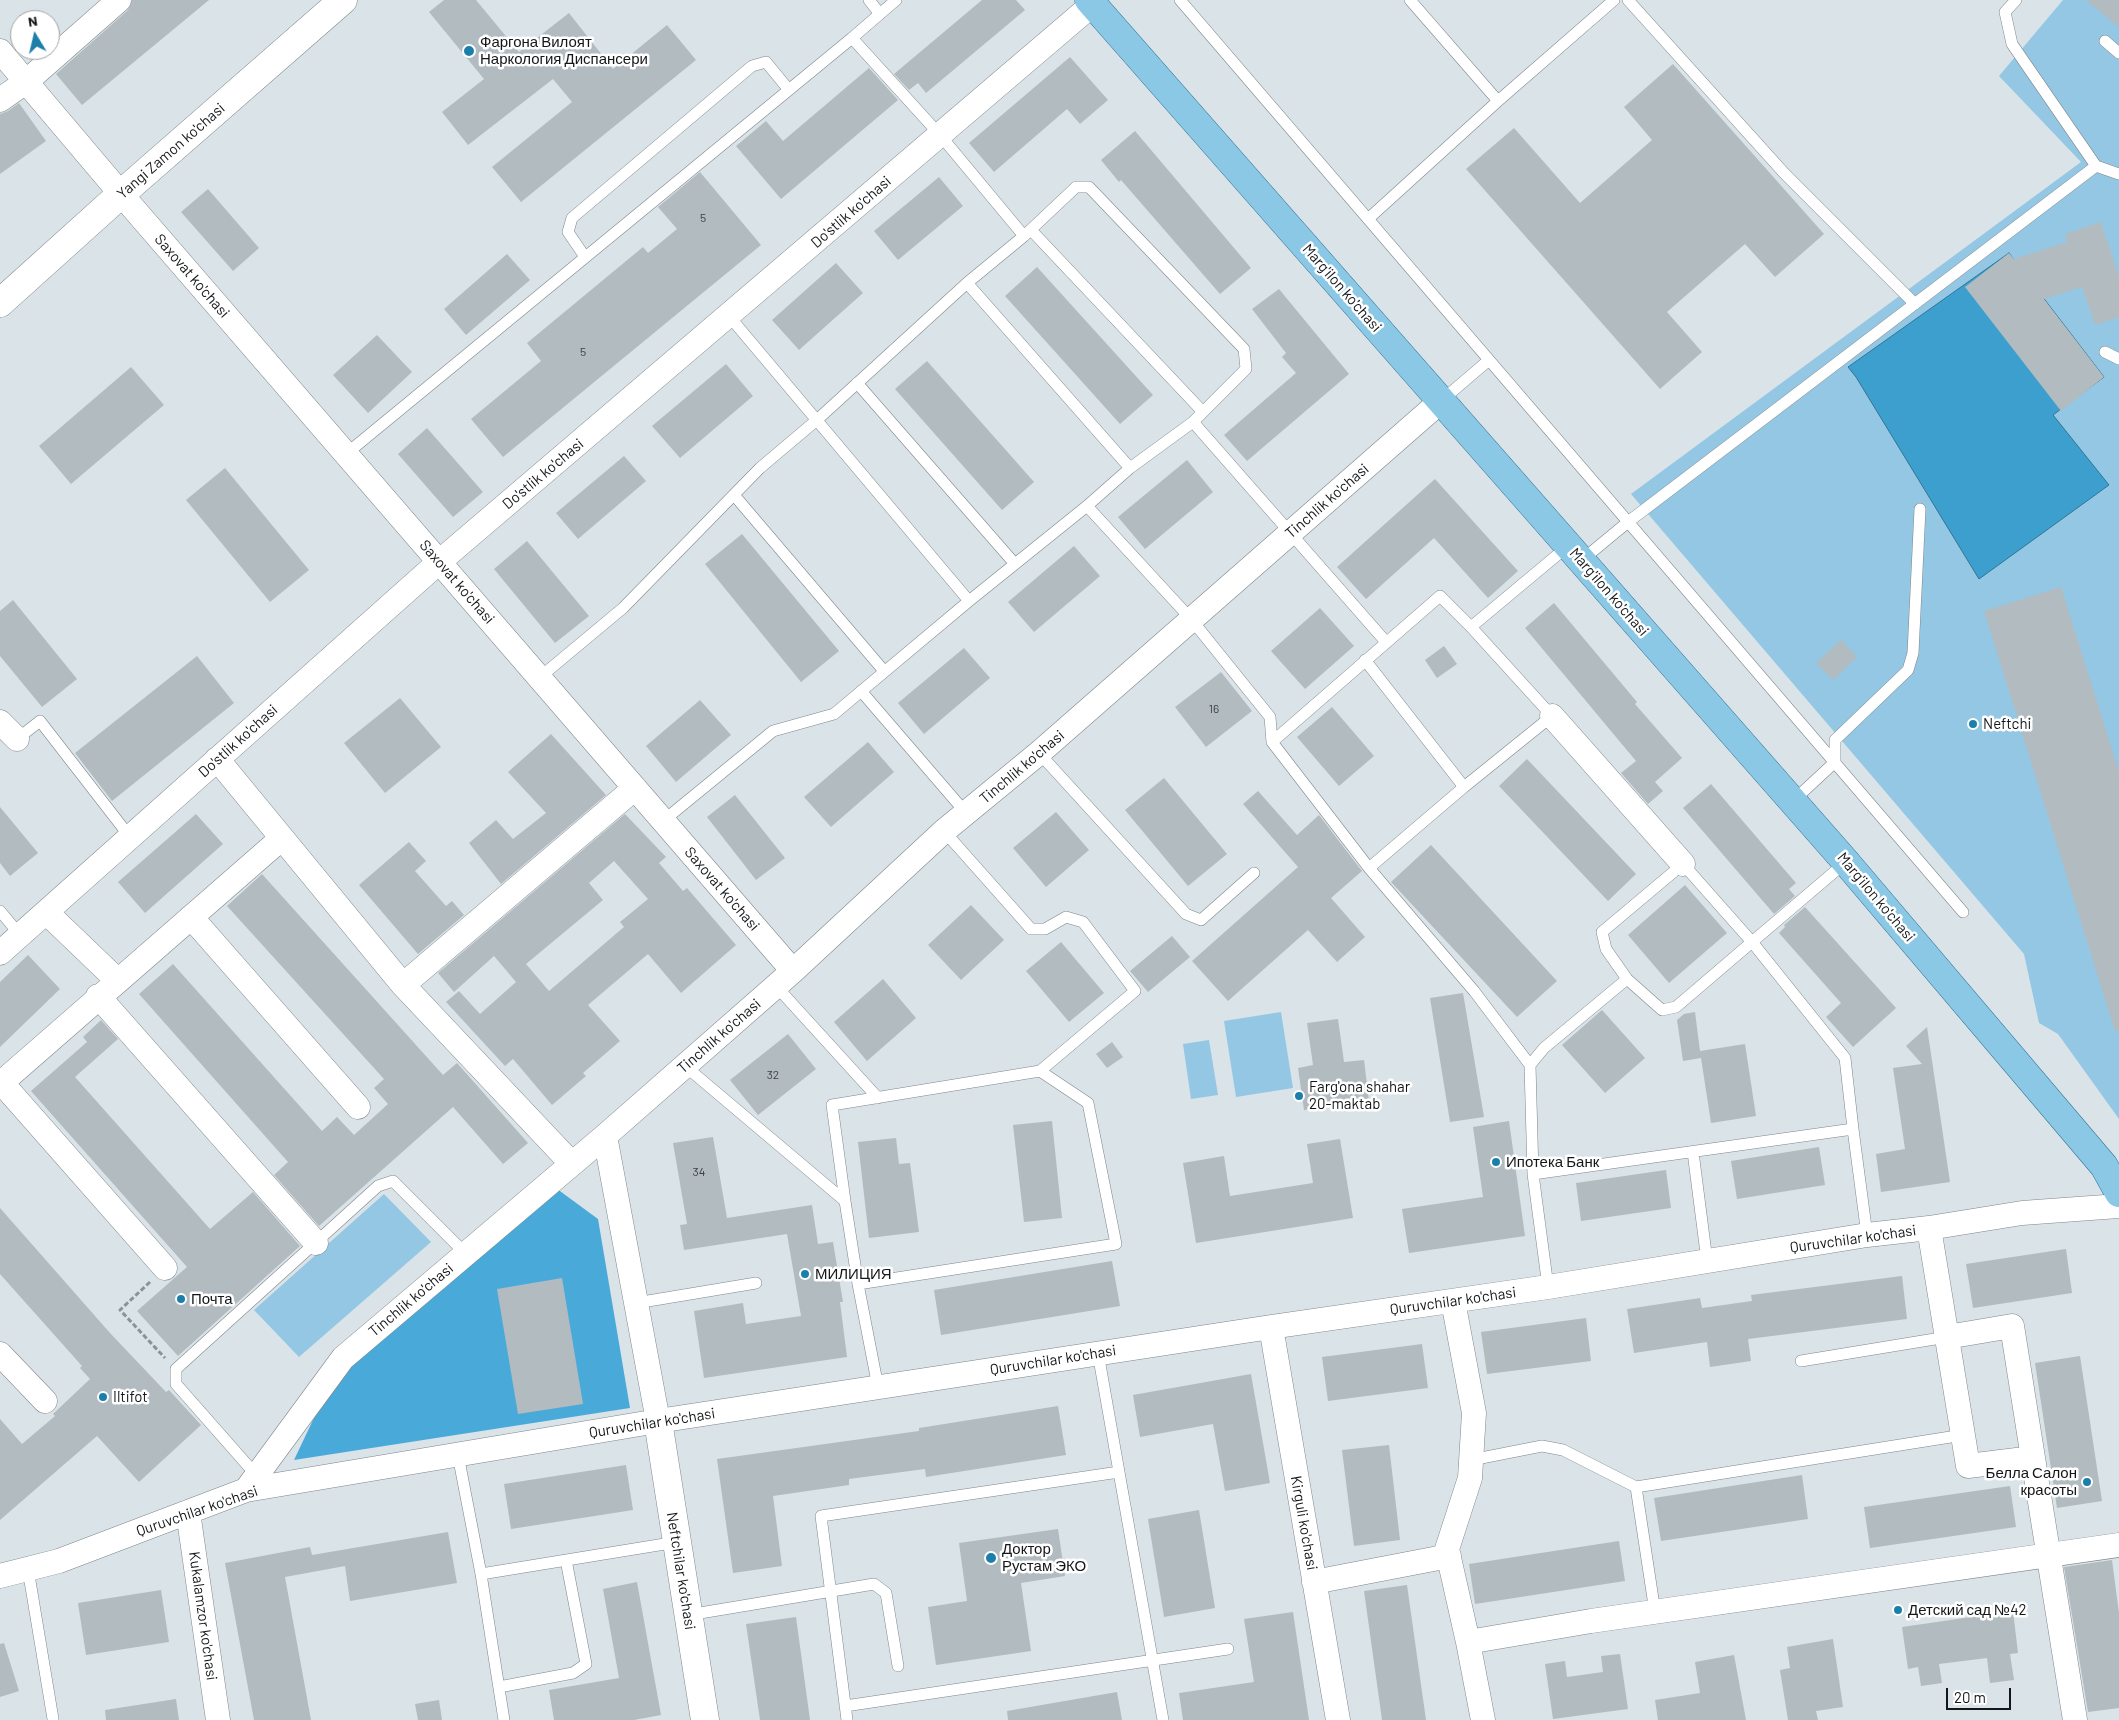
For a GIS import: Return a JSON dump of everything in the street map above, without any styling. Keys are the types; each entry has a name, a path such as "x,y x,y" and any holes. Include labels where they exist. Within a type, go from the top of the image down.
{"main road":[{"name":"Marg'ilon ko'chasi","path":"1091,2 2112,1165 2119,1193"}],"street":[{"path":"0,100 27,81 119,0"},
{"name":"Yangi Zamon ko'chasi","path":"0,303 121,194 343,0"},
{"name":"Do'stlik ko'chasi","path":"0,953 439,562 730,316 1091,2"},
{"name":"Saxovat ko'chasi","path":"0,51 121,194 793,971"},
{"name":"Tinchlik ko'chasi","path":"252,1483 343,1358 605,1136 793,971 944,831 1039,753 1441,401"},
{"path":"1552,716 1683,864"},
{"path":"0,722 17,739"},
{"path":"217,760 403,985 572,1164"},
{"path":"403,985 635,788"},
{"path":"165,1268 1,1083 98,996 118,981 282,838"},
{"path":"46,912 118,981"},
{"path":"191,917 358,1107"},
{"path":"98,996 316,1243"},
{"path":"605,1136 658,1421"},
{"name":"Quruvchilar ko'chasi","path":"0,1576 59,1561 188,1512 252,1483 458,1455 658,1421 1098,1353 1548,1287 1867,1235 1929,1228 2022,1213 2119,1206"},
{"path":"1929,1228 1968,1466 2033,1458"},
{"path":"1453,1301 1474,1413 1470,1478 1447,1549 1483,1720"},
{"path":"1947,1337 2012,1326 2075,1720"},
{"name":"Kirguli ko'chasi","path":"1271,1327 1338,1720"},
{"path":"0,1354 45,1400"},
{"name":"Neftchilar ko'chasi","path":"658,1421 705,1720"},
{"name":"Kukalamzor ko'chasi","path":"188,1512 218,1720"},
{"path":"1468,1642 1654,1612 2119,1545"},
{"path":"1314,1582 1449,1556"}],"lane":[{"path":"869,0 880,14"},
{"path":"346,454 896,0"},
{"path":"1180,0 1964,912"},
{"path":"1410,0 1498,101"},
{"path":"1368,219 1498,101 1614,0"},
{"path":"1628,0 1784,173 1915,304"},
{"path":"2016,0 2005,12 2012,44 2096,166 2119,174"},
{"path":"852,38 1028,233 1203,412"},
{"path":"2105,41 2119,53"},
{"path":"585,258 568,232 572,218 752,66 766,62 789,90"},
{"path":"1471,627 1575,553 1628,522 2096,166"},
{"path":"540,678 623,608 760,468 818,420 967,284 1028,233 1076,187 1089,187 1244,350 1246,369 1193,422 1130,468 1087,506 969,601 834,714 774,731 663,821"},
{"path":"967,284 1130,468"},
{"path":"730,316 969,601"},
{"path":"2105,352 2119,359"},
{"path":"1441,401 1489,360"},
{"path":"858,383 1015,564"},
{"path":"1193,422 1386,642"},
{"path":"734,495 884,671"},
{"path":"1087,506 1191,619 1270,717 1272,742 1369,868 1474,991 1530,1064 1533,1174 1548,1287"},
{"path":"1793,801 1835,762 1835,740 1908,670 1913,653 1920,509"},
{"path":"1272,742 1440,596 1471,627 1552,716 1464,787 1369,868"},
{"path":"1365,660 1464,787"},
{"path":"860,691 966,813"},
{"path":"17,739 40,721 130,837"},
{"path":"1039,753 1186,914 1202,920 1254,873"},
{"path":"878,1387 858,1284 832,1105 1040,1071 1135,991 1083,922 1066,917 1045,929 1031,929 944,831"},
{"path":"1846,862 1752,942 1676,1008 1662,1010 1627,979 1606,949 1602,932 1683,864 1752,942 1845,1058 1867,1235"},
{"path":"0,911 20,935"},
{"path":"1530,1064 1544,1048 1627,979"},
{"path":"776,986 878,1098"},
{"path":"685,1066 846,1201"},
{"path":"858,1284 1116,1244 1088,1103 1040,1071"},
{"path":"1533,1174 1853,1129"},
{"path":"1692,1152 1707,1261"},
{"path":"252,1483 176,1384 176,1370 378,1186 394,1181 466,1254"},
{"path":"636,1303 756,1283"},
{"path":"1802,1361 1947,1337"},
{"path":"1098,1353 1163,1720"},
{"path":"1471,1460 1542,1446 1563,1450 1636,1487 1963,1435"},
{"path":"458,1455 481,1574 504,1720"},
{"path":"847,1720 821,1516 1119,1472"},
{"path":"1636,1487 1654,1612"},
{"path":"481,1574 677,1542"},
{"path":"499,1686 573,1673 586,1664 566,1560"},
{"path":"28,1569 53,1719"},
{"path":"688,1615 874,1584 886,1593 898,1666"},
{"path":"845,1706 1228,1649"}],"path":[{"path":"165,1268 120,1310 176,1370"}],"shaded area":[{"name":"Neftchi","path":"2063,0 2119,0 2119,1119 2058,1034 2039,1023 2024,954 1631,494 2081,162 1999,76"},
{"path":"2009,253 2104,377 2053,415 2109,485 1979,579 1856,377 1848,367"},
{"path":"1281,1012 1293,1088 1236,1097 1224,1021"},
{"path":"1209,1040 1218,1095 1191,1099 1183,1044"},
{"path":"549,1183 598,1219 630,1408 294,1460 341,1361"},
{"path":"384,1194 431,1242 299,1357 254,1310"}],"building":[{"path":"132,0 209,0 82,105 56,74 128,10"},
{"path":"444,0 476,0 519,52 569,13 613,69 667,25 696,60 521,202 492,167 572,102 553,79 468,145 442,112 484,79 429,12"},
{"path":"982,0 1016,0 1025,10 926,93 918,83 909,90 894,74"},
{"path":"2086,0 2119,0 2119,27"},
{"path":"1070,57 1108,100 1080,124 1067,109 994,172 969,143"},
{"path":"1673,64 1824,234 1775,277 1745,244 1667,312 1702,352 1660,389 1466,169 1514,128 1580,203 1652,140 1624,107"},
{"path":"869,68 898,100 781,199 736,146 766,121 783,141"},
{"path":"19,103 46,141 0,174 0,114"},
{"path":"1135,131 1251,268 1220,294 1121,180 1119,182 1101,160"},
{"path":"700,172 761,245 503,457 471,419 541,361 527,343 643,247 648,253 677,229 658,207"},
{"path":"939,177 963,206 898,260 874,231"},
{"path":"208,189 259,248 233,271 181,212"},
{"path":"2101,222 2119,277 2119,317 2095,325 2082,287 2044,299 2104,377 2061,411 1965,287 2009,253 2014,259 2067,242 2065,234"},
{"path":"507,254 530,280 466,335 444,309"},
{"path":"836,263 863,293 799,350 772,320"},
{"path":"1037,267 1153,395 1120,424 1005,296"},
{"path":"1279,289 1349,374 1247,461 1224,435 1296,373 1282,357 1286,353 1252,309"},
{"path":"377,335 412,372 368,413 333,375"},
{"path":"927,361 1034,482 1002,510 895,389"},
{"path":"726,364 753,396 680,458 652,426"},
{"path":"131,367 164,405 71,484 39,446"},
{"path":"427,428 483,492 453,517 398,454"},
{"path":"624,456 646,481 578,539 556,513"},
{"path":"1187,460 1213,492 1145,549 1118,517"},
{"path":"225,468 309,570 270,602 186,500"},
{"path":"1435,479 1518,571 1488,598 1434,538 1366,599 1337,567"},
{"path":"742,534 839,651 801,682 705,564"},
{"path":"527,541 589,616 555,643 494,569"},
{"path":"1074,546 1100,576 1034,632 1008,602"},
{"path":"2061,587 2119,772 2119,1030 2115,1031 1984,611"},
{"path":"13,600 77,679 42,707 0,656 0,611"},
{"path":"1554,603 1637,702 1635,704 1682,758 1655,782 1663,791 1648,804 1621,773 1636,761 1525,628"},
{"path":"1320,608 1354,646 1305,689 1271,651"},
{"path":"1841,640 1857,657 1833,680 1816,663"},
{"path":"1444,646 1457,664 1437,678 1425,660"},
{"path":"964,648 990,678 924,734 898,703"},
{"path":"197,656 234,703 112,801 75,753"},
{"path":"1221,672 1252,711 1206,747 1175,707"},
{"path":"400,698 441,747 385,793 344,743"},
{"path":"700,700 731,735 676,782 646,746"},
{"path":"1332,707 1374,756 1339,786 1297,737"},
{"path":"551,734 606,795 501,884 469,843 496,820 513,839 546,813 508,772"},
{"path":"868,742 894,772 831,827 804,797"},
{"path":"1527,759 1636,874 1608,901 1499,786"},
{"path":"1164,778 1227,854 1188,886 1125,810"},
{"path":"1711,784 1796,883 1789,889 1795,896 1774,914 1683,808"},
{"path":"1258,791 1297,835 1319,815 1362,871 1331,898 1365,937 1337,962 1308,930 1228,1001 1192,961 1298,867 1243,804"},
{"path":"735,795 785,858 756,880 707,817"},
{"path":"0,807 38,853 10,876 0,863"},
{"path":"1056,812 1089,850 1046,887 1013,848"},
{"path":"196,814 223,844 145,913 118,882"},
{"path":"625,814 666,857 659,863 683,891 687,888 736,945 681,993 648,954 588,1005 620,1041 583,1073 586,1076 552,1105 513,1059 505,1066 446,1002 459,991 480,1014 516,982 494,956 454,992 438,973","holes":["614,861 648,899 620,922 624,927 549,991 526,964 603,900 589,883"]},
{"path":"409,842 426,861 415,871 446,906 452,901 464,915 418,954 359,885"},
{"path":"1431,845 1557,981 1517,1017 1391,882"},
{"path":"262,874 443,1075 457,1063 528,1143 503,1164 453,1107 319,1226 274,1175 288,1162 139,994 173,964 322,1131 337,1117 354,1135 388,1104 374,1088 384,1079 227,906"},
{"path":"1685,885 1727,933 1669,983 1628,935"},
{"path":"971,905 1004,940 961,980 928,945"},
{"path":"1805,907 1896,1008 1853,1047 1826,1017 1841,1003 1779,933 1785,927 1784,925"},
{"path":"1172,936 1190,957 1148,992 1130,971"},
{"path":"1061,942 1104,993 1069,1022 1026,971"},
{"path":"28,955 60,989 0,1047 0,982"},
{"path":"883,979 916,1018 867,1061 834,1022"},
{"path":"1463,993 1484,1117 1450,1122 1430,998"},
{"path":"1602,1010 1645,1058 1605,1093 1562,1045"},
{"path":"1695,1012 1700,1051 1745,1044 1756,1116 1711,1123 1701,1058 1683,1061 1677,1020 1684,1014"},
{"path":"1338,1019 1344,1062 1364,1060 1369,1101 1304,1110 1298,1068 1313,1065 1307,1023"},
{"path":"101,1020 118,1039 75,1077 210,1229 253,1192 300,1246 178,1356 137,1311 187,1267 31,1091 87,1042 83,1037"},
{"path":"1927,1027 1950,1182 1881,1192 1876,1154 1905,1149 1893,1068 1922,1064 1906,1046"},
{"path":"788,1034 816,1069 758,1115 730,1080"},
{"path":"1112,1042 1123,1057 1107,1068 1096,1054"},
{"path":"1052,1121 1062,1218 1024,1222 1013,1125"},
{"name":"Ипотека Банк","path":"1509,1121 1525,1236 1409,1253 1402,1209 1483,1197 1473,1127"},
{"path":"713,1137 727,1218 812,1205 818,1244 833,1242 843,1302 840,1302 847,1357 704,1378 694,1311 743,1303 746,1324 801,1316 787,1234 684,1250 680,1225 687,1224 673,1143"},
{"path":"896,1138 899,1164 910,1163 919,1232 869,1238 858,1142"},
{"path":"1340,1139 1353,1218 1196,1243 1183,1163 1224,1156 1230,1196 1313,1183 1307,1144"},
{"path":"1819,1147 1825,1185 1737,1199 1731,1161"},
{"path":"1666,1170 1671,1208 1581,1221 1576,1183"},
{"path":"0,1208 110,1333 166,1392 169,1390 201,1425 139,1482 97,1436 0,1520 0,1419 22,1444 55,1416 53,1414 90,1379 80,1368 82,1366 0,1274"},
{"path":"2066,1249 2072,1293 1973,1308 1966,1264"},
{"path":"1112,1261 1120,1306 941,1335 934,1290"},
{"path":"1902,1276 1907,1319 1748,1339 1751,1361 1710,1367 1707,1342 1634,1353 1627,1309 1700,1298 1702,1308 1752,1301 1751,1295"},
{"path":"562,1278 583,1404 518,1414 497,1289"},
{"path":"1586,1318 1591,1361 1487,1374 1481,1332"},
{"path":"1422,1344 1428,1388 1328,1401 1322,1357"},
{"path":"2080,1356 2102,1501 2057,1508 2035,1363"},
{"path":"1251,1374 1270,1483 1225,1491 1213,1424 1140,1437 1133,1395"},
{"path":"1058,1406 1066,1455 926,1477 925,1469 849,1479 849,1485 773,1496 782,1566 733,1573 717,1459 919,1431 919,1428"},
{"path":"1389,1445 1400,1540 1354,1546 1342,1450"},
{"path":"626,1465 633,1510 511,1529 504,1484"},
{"path":"1802,1475 1808,1519 1661,1541 1654,1498"},
{"path":"2010,1486 2016,1527 1870,1548 1864,1507"},
{"path":"1199,1510 1215,1608 1164,1617 1148,1519"},
{"path":"1058,1529 1065,1576 1021,1583 1031,1651 936,1665 928,1607 967,1601 959,1543"},
{"path":"448,1532 457,1583 350,1601 345,1566 285,1577 311,1720 254,1720 225,1563 310,1547 312,1555"},
{"path":"1619,1541 1625,1581 1475,1604 1469,1564"},
{"path":"2112,1560 2119,1613 2119,1708 2088,1712 2064,1567"},
{"path":"637,1582 661,1715 634,1720 554,1720 549,1690 619,1678 603,1589"},
{"path":"1407,1585 1426,1720 1382,1720 1364,1591"},
{"path":"161,1590 169,1642 86,1655 78,1603"},
{"path":"2013,1611 2018,1653 2010,1654 2014,1680 1990,1683 1987,1658 1939,1664 1942,1683 1921,1686 1918,1667 1908,1669 1902,1627"},
{"path":"1293,1612 1309,1720 1183,1720 1179,1693 1254,1682 1244,1619"},
{"path":"796,1617 810,1720 760,1720 746,1624"},
{"path":"1833,1639 1843,1707 1816,1711 1818,1720 1788,1720 1780,1670 1790,1668 1787,1647"},
{"path":"4,1643 19,1691 0,1697 0,1644"},
{"path":"1620,1654 1628,1709 1553,1719 1545,1664 1565,1661 1567,1677 1603,1672 1601,1656"},
{"path":"1734,1655 1746,1720 1658,1720 1655,1700 1700,1693 1695,1662"},
{"path":"1117,1692 1122,1720 1008,1720 1007,1711"},
{"path":"176,1699 179,1720 106,1720 105,1710"},
{"path":"439,1700 442,1720 418,1720 415,1704"}],"place":[{"name":"Фаргона Вилоят Наркология Диспансери","path":"469,51"},
{"name":"Neftchi","path":"1973,724"},
{"name":"Farg'ona shahar 20-maktab","path":"1299,1096"},
{"name":"Ипотека Банк","path":"1496,1162"},
{"name":"МИЛИЦИЯ","path":"805,1274"},
{"name":"Почта","path":"181,1299"},
{"name":"Iltifot","path":"103,1397"},
{"name":"Белла Салон красоты","path":"2087,1482"},
{"name":"Доктор Рустам ЭКО","path":"991,1558"},
{"name":"Детский сад №42","path":"1898,1610"}]}
